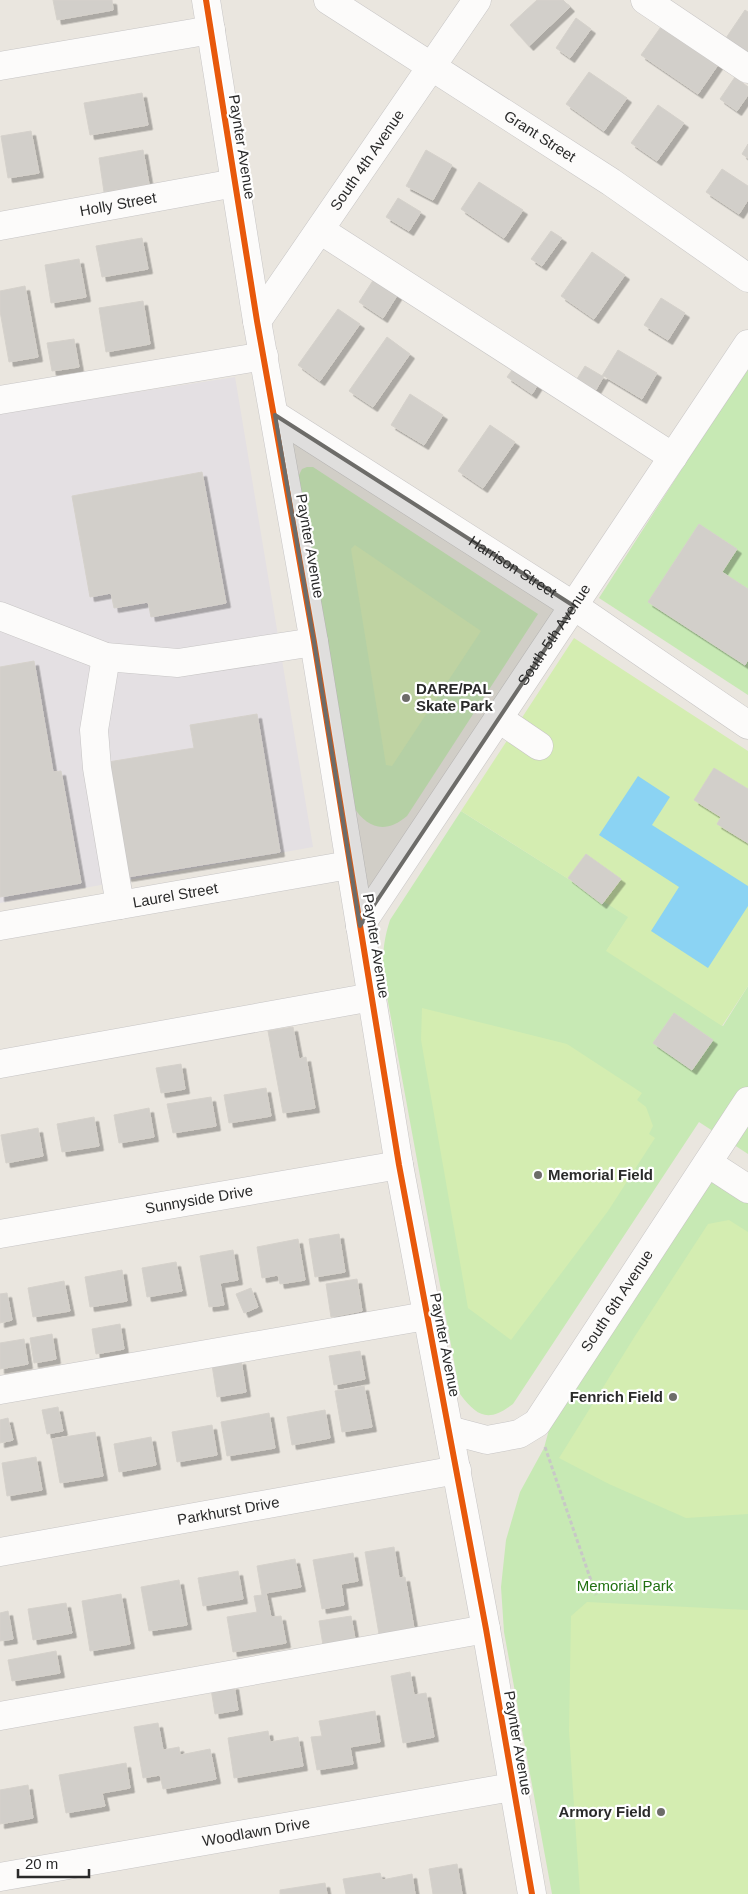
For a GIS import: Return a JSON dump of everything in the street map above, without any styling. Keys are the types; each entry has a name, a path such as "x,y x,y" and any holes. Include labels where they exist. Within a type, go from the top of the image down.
{"street":[{"name":"Paynter Avenue","path":"206,0 258,322 314,642 399,1165 426,1316 457,1470 532,1894"},
{"name":"Grant Street","path":"328,0 611,182 748,278"},
{"name":"South 4th Avenue","path":"258,322 476,0"},
{"path":"645,0 748,69"},
{"path":"0,66 211,30"},
{"name":"Holly Street","path":"0,226 235,183"},
{"path":"320,230 673,457"},
{"name":"South 5th Avenue","path":"360,926 748,344"},
{"path":"0,400 264,356"},
{"name":"Harrison Street","path":"275,415 574,606 748,725"},
{"path":"0,616 106,657 178,663 314,642"},
{"path":"106,657 94,730 97,768 120,905"},
{"path":"498,718 540,746"},
{"name":"Laurel Street","path":"0,926 350,865"},
{"path":"0,1064 372,997"},
{"name":"South 6th Avenue","path":"449,1430 487,1440 519,1434 537,1423 748,1101"},
{"path":"708,1164 748,1189"},
{"name":"Sunnyside Drive","path":"0,1234 399,1165"},
{"path":"0,1390 426,1316"},
{"name":"Parkhurst Drive","path":"0,1552 457,1470"},
{"path":"0,1716 486,1629"},
{"name":"Woodlawn Drive","path":"0,1877 512,1787"}],"path":[{"path":"537,1423 596,1595"}],"highlighted area":[{"path":"275,415 574,606 360,926 314,642"}],"shaded area":[{"path":"235,377 313,847 0,903 0,413"}],"green space":[{"path":"748,366 748,695 599,598"},
{"path":"313,467 538,614 407,816 399,822 384,827 364,820 353,806 298,477 302,469"},
{"name":"DARE/PAL Skate Park","path":"355,545 481,631 392,766 386,765 351,549"},
{"path":"574,638 748,751 748,986 722,1026 606,951 628,917 461,811"},
{"path":"461,811 629,917 607,950 723,1026 748,986 748,1154 699,1122 513,1404 505,1410 490,1415 484,1415 472,1408 460,1394 383,972 384,943 390,920"},
{"name":"Memorial Field","path":"422,1008 567,1044 642,1093 637,1100 646,1107 653,1126 649,1134 655,1138 608,1211 511,1340 468,1308 421,1040"},
{"name":"Memorial Park","path":"712,1178 748,1202 748,1894 552,1894 504,1632 501,1587 506,1540 520,1492 544,1448 550,1426"},
{"name":"Fenrich Field","path":"729,1220 748,1232 748,1514 686,1518 609,1484 559,1458 708,1224"},
{"name":"Armory Field","path":"587,1602 748,1610 748,1894 580,1894 569,1731 571,1616"}],"water":[{"path":"638,776 670,797 652,825 748,886 748,906 708,968 651,931 679,887 599,835"}],"building":[{"path":"53,0 112,0 113,10 57,20"},
{"path":"537,0 563,0 570,7 529,46 510,25"},
{"path":"745,10 748,12 748,56 724,41"},
{"path":"576,18 591,29 570,58 556,48"},
{"path":"663,24 720,62 698,94 641,55"},
{"path":"589,72 627,98 604,131 566,104"},
{"path":"735,77 748,87 748,95 737,111 720,99"},
{"path":"142,93 148,125 90,135 84,103"},
{"path":"658,105 684,123 657,161 631,143"},
{"path":"31,131 39,173 8,178 1,136"},
{"path":"748,144 748,158 742,154"},
{"path":"143,150 149,184 104,192 99,158"},
{"path":"426,150 452,165 433,200 406,186"},
{"path":"722,169 748,186 748,200 739,214 706,192"},
{"path":"479,182 523,210 504,238 461,209"},
{"path":"398,198 421,212 409,231 386,217"},
{"path":"551,231 562,238 542,266 531,259"},
{"path":"142,238 148,269 102,277 96,246"},
{"path":"592,252 625,275 594,319 561,296"},
{"path":"79,259 86,297 51,303 45,265"},
{"path":"374,279 398,294 383,318 359,302"},
{"path":"25,286 38,357 9,362 0,311 0,291"},
{"path":"661,298 685,313 668,340 644,325"},
{"path":"143,301 150,344 106,352 99,308"},
{"path":"338,309 360,324 320,381 298,365"},
{"path":"387,337 410,354 373,407 349,391"},
{"path":"74,339 79,367 52,371 47,343"},
{"path":"618,350 657,373 642,399 604,376 594,393 575,382 585,366 602,376"},
{"path":"515,366 539,383 532,394 507,377"},
{"path":"410,394 443,415 424,445 391,425"},
{"path":"490,425 515,442 483,488 458,471"},
{"path":"202,472 226,603 151,617 148,602 114,608 111,593 90,597 72,496"},
{"path":"699,524 737,549 722,572 748,589 748,660 745,665 648,602"},
{"path":"34,661 53,772 61,771 81,883 0,897 0,667"},
{"path":"257,714 280,852 127,877 108,762 194,748 190,725"},
{"path":"714,768 748,789 748,843 717,824 721,817 694,800"},
{"path":"586,854 621,879 602,904 568,878"},
{"path":"674,1013 713,1040 692,1070 653,1043"},
{"path":"293,1027 299,1059 306,1057 315,1108 283,1113 268,1031"},
{"path":"181,1064 185,1089 161,1093 156,1068"},
{"path":"266,1088 271,1116 229,1123 224,1095"},
{"path":"211,1097 216,1126 173,1133 167,1104"},
{"path":"149,1108 154,1137 119,1143 114,1115"},
{"path":"94,1117 99,1146 62,1152 57,1124"},
{"path":"38,1128 43,1156 6,1163 1,1135"},
{"path":"339,1234 345,1272 315,1277 309,1239"},
{"path":"298,1239 305,1280 280,1284 278,1275 262,1278 257,1247"},
{"path":"233,1250 238,1280 220,1283 224,1305 209,1307 200,1256"},
{"path":"176,1262 182,1291 147,1297 142,1268"},
{"path":"122,1270 127,1301 90,1307 85,1277"},
{"path":"357,1279 362,1311 331,1317 326,1284"},
{"path":"64,1281 70,1311 33,1317 28,1288"},
{"path":"251,1288 258,1307 244,1313 236,1294"},
{"path":"7,1293 12,1320 0,1323 0,1294"},
{"path":"120,1324 124,1349 96,1354 92,1329"},
{"path":"52,1334 56,1359 34,1363 30,1338"},
{"path":"24,1339 28,1364 0,1369 0,1343"},
{"path":"360,1351 365,1379 334,1385 329,1356"},
{"path":"241,1360 246,1392 217,1397 212,1365"},
{"path":"364,1386 372,1427 342,1432 335,1391"},
{"path":"58,1407 63,1431 47,1434 42,1410"},
{"path":"325,1410 330,1438 292,1445 287,1417"},
{"path":"269,1413 275,1448 227,1456 221,1422"},
{"path":"8,1418 13,1440 0,1443 0,1420"},
{"path":"212,1425 217,1455 177,1462 172,1432"},
{"path":"95,1432 103,1476 60,1483 52,1439"},
{"path":"151,1437 156,1465 119,1472 114,1444"},
{"path":"36,1457 42,1490 7,1496 2,1463"},
{"path":"394,1547 399,1578 405,1577 415,1634 380,1640 365,1552"},
{"path":"353,1553 358,1581 341,1584 344,1605 322,1609 313,1560"},
{"path":"295,1559 301,1587 266,1593 271,1617 281,1616 286,1643 233,1652 227,1617 257,1612 254,1596 262,1595 257,1566"},
{"path":"238,1571 243,1599 203,1606 198,1578"},
{"path":"179,1580 187,1625 149,1631 141,1587"},
{"path":"121,1594 130,1644 90,1651 82,1601"},
{"path":"66,1603 72,1633 33,1640 28,1609"},
{"path":"8,1611 13,1639 0,1641 0,1613"},
{"path":"351,1616 355,1639 323,1645 319,1621"},
{"path":"56,1651 60,1673 12,1681 8,1660"},
{"path":"410,1672 414,1695 426,1693 434,1737 403,1743 391,1676"},
{"path":"234,1685 238,1710 215,1714 211,1689"},
{"path":"375,1711 380,1742 350,1747 353,1764 317,1770 311,1737 322,1736 319,1721"},
{"path":"158,1723 163,1750 179,1747 180,1755 210,1749 216,1779 163,1789 160,1775 143,1778 134,1727"},
{"path":"268,1731 270,1742 298,1737 303,1766 234,1778 228,1738"},
{"path":"126,1763 130,1788 102,1793 105,1806 66,1813 59,1775"},
{"path":"28,1785 33,1818 0,1824 0,1790"},
{"path":"457,1864 462,1894 433,1894 429,1869"},
{"path":"380,1873 382,1880 412,1874 415,1894 346,1894 343,1879"},
{"path":"325,1883 327,1894 280,1894 280,1890"}],"cycle path":[{"path":"206,0 257,321 314,642 399,1165 486,1629 532,1894"}],"place":[{"name":"DARE/PAL Skate Park","path":"406,698"},
{"name":"Memorial Field","path":"538,1175"},
{"name":"Fenrich Field","path":"673,1397"},
{"name":"Armory Field","path":"661,1812"}]}
